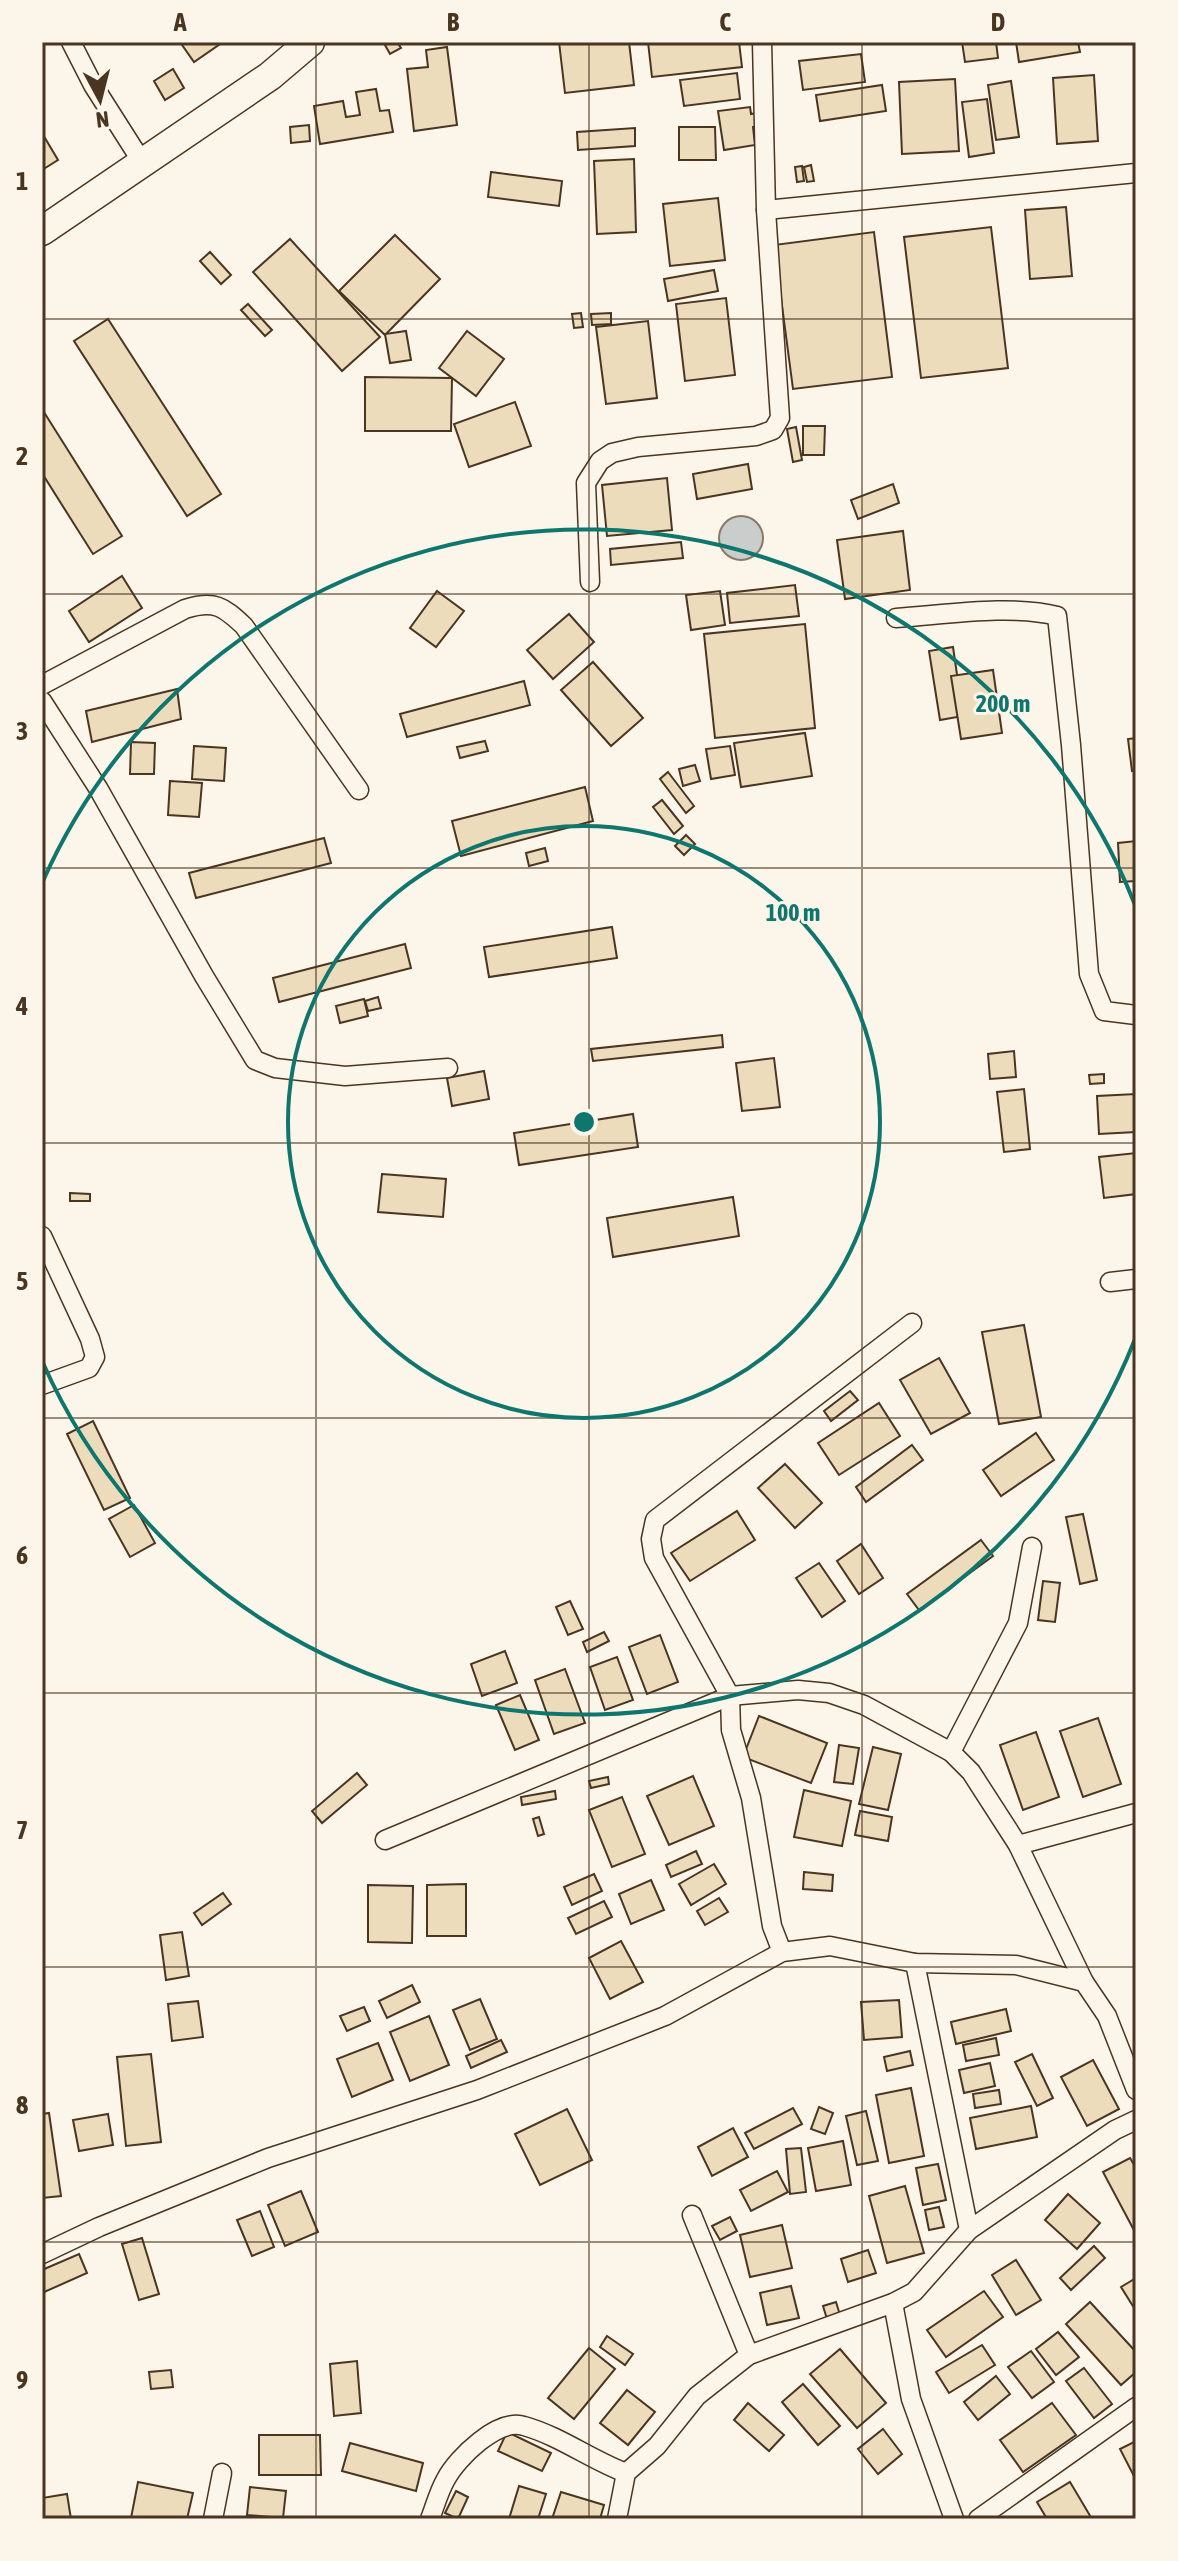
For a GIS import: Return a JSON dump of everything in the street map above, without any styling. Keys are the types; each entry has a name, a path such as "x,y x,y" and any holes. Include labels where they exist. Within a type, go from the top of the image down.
{"main road":[{"path":"42,231 270,76 310,42"}],"street":[{"path":"71,42 93,85 142,162"},
{"path":"590,582 586,483 600,461 612,453 638,447 756,436 773,430 780,418 766,210 762,42"},
{"path":"766,210 1136,173"},
{"path":"42,685 185,609 203,603 216,605 244,626 359,790"},
{"path":"896,618 1017,611 1038,611 1057,616 1071,745 1089,974 1104,1011 1136,1015"},
{"path":"42,701 98,788 255,1060 275,1068 345,1076 448,1068"},
{"path":"42,1236 90,1339 95,1357 89,1368 42,1385"},
{"path":"1110,1282 1136,1279"},
{"path":"782,1952 772,1926 751,1798 731,1730 730,1696 654,1558 651,1539 655,1520 912,1323"},
{"path":"951,1752 1018,1623 1032,1547"},
{"path":"385,1840 730,1696 798,1690 829,1693 864,1705 951,1752 971,1772 1018,1845 1084,1982 1107,2016 1136,2090"},
{"path":"1018,1845 1136,1813"},
{"path":"42,2254 99,2227 268,2158 477,2090 665,2016 782,1952 830,1946 915,1963 1016,1965 1084,1982"},
{"path":"915,1963 969,2230"},
{"path":"617,2519 626,2473 657,2446 697,2396 749,2355 893,2303 914,2292 969,2230 1115,2130 1136,2120"},
{"path":"692,2215 749,2355"},
{"path":"893,2303 911,2399 954,2519"},
{"path":"978,2519 1136,2407"},
{"path":"430,2519 447,2477 469,2451 491,2432 512,2424 548,2435 606,2466 626,2473"},
{"path":"213,2519 222,2473"}],"shaded area":[{"path":"741,516 756,523 763,538 756,553 741,560 726,553 719,538 726,523"}],"building":[{"path":"180,42 223,42 194,62"},
{"path":"397,42 401,48 390,54 385,45"},
{"path":"559,42 629,42 634,85 565,93"},
{"path":"648,42 739,42 742,67 652,77"},
{"path":"962,42 996,42 998,58 965,62"},
{"path":"1016,42 1078,42 1080,52 1019,62"},
{"path":"447,47 457,125 414,131 407,69 428,67 426,50"},
{"path":"861,54 865,82 803,90 799,61"},
{"path":"173,69 184,88 165,100 154,81"},
{"path":"737,73 740,99 684,106 680,80"},
{"path":"1094,75 1098,141 1057,144 1053,78"},
{"path":"955,79 959,151 902,154 899,82"},
{"path":"1011,81 1019,137 996,140 988,85"},
{"path":"882,85 886,111 820,121 816,95"},
{"path":"376,89 380,111 389,110 393,132 320,144 314,106 343,101 346,117 360,115 356,92"},
{"path":"987,99 994,153 969,157 962,102"},
{"path":"750,107 751,114 756,113 758,126 753,127 755,145 724,150 718,111"},
{"path":"309,125 310,141 291,143 290,127"},
{"path":"679,127 715,127 716,160 679,160"},
{"path":"635,128 635,146 578,150 577,132"},
{"path":"42,133 58,160 42,170"},
{"path":"634,159 636,232 597,234 594,161"},
{"path":"811,165 814,181 807,182 804,167"},
{"path":"802,166 804,181 797,182 795,167"},
{"path":"491,172 562,181 559,206 488,197"},
{"path":"718,198 725,260 670,266 663,204"},
{"path":"1066,207 1072,276 1030,279 1025,210"},
{"path":"991,227 1008,368 921,378 904,237"},
{"path":"874,232 892,377 793,389 774,245"},
{"path":"395,235 440,279 385,335 339,291"},
{"path":"290,239 380,337 342,371 253,272"},
{"path":"210,252 231,275 221,284 200,261"},
{"path":"714,270 718,291 668,301 664,279"},
{"path":"726,298 735,375 685,381 676,304"},
{"path":"248,304 272,330 265,336 241,310"},
{"path":"581,313 583,327 574,328 572,314"},
{"path":"611,313 611,324 592,325 591,314"},
{"path":"108,319 221,494 187,516 74,341"},
{"path":"648,321 657,398 606,404 596,327"},
{"path":"406,331 411,360 390,363 385,334"},
{"path":"467,331 504,359 476,396 439,368"},
{"path":"365,377 452,378 451,431 365,431"},
{"path":"515,402 531,446 469,467 454,424"},
{"path":"42,409 122,536 93,554 45,478 42,480"},
{"path":"803,426 825,426 824,455 803,455"},
{"path":"796,427 802,460 793,462 787,429"},
{"path":"748,464 752,489 697,499 693,474"},
{"path":"667,478 672,530 607,536 602,485"},
{"path":"893,484 899,503 858,519 851,500"},
{"path":"903,531 910,590 845,599 837,540"},
{"path":"681,542 683,558 611,565 610,549"},
{"path":"122,576 142,608 89,642 69,611"},
{"path":"795,585 799,616 730,623 727,593"},
{"path":"437,591 464,611 436,647 410,628"},
{"path":"720,591 725,625 691,630 686,595"},
{"path":"569,614 594,642 553,679 527,650"},
{"path":"805,624 815,728 715,738 704,634"},
{"path":"953,647 963,716 940,720 929,651"},
{"path":"593,662 643,718 611,746 561,690"},
{"path":"993,670 1002,733 961,739 951,676"},
{"path":"524,681 530,705 407,737 400,714"},
{"path":"177,689 181,719 92,742 86,711"},
{"path":"805,733 812,776 741,787 734,743"},
{"path":"1136,738 1136,770 1132,771 1128,739"},
{"path":"485,741 488,751 460,758 457,747"},
{"path":"131,742 155,743 154,774 130,774"},
{"path":"194,746 226,748 224,781 192,779"},
{"path":"730,746 735,775 711,779 706,749"},
{"path":"695,765 700,781 683,786 679,769"},
{"path":"668,772 694,806 686,813 660,779"},
{"path":"170,781 202,783 199,817 168,815"},
{"path":"585,787 593,821 461,856 452,821"},
{"path":"662,800 683,826 674,834 653,807"},
{"path":"686,835 695,844 684,855 675,846"},
{"path":"324,838 331,863 196,898 189,873"},
{"path":"1136,841 1136,881 1120,882 1118,843"},
{"path":"545,848 548,861 529,866 526,853"},
{"path":"612,927 617,958 489,977 484,947"},
{"path":"405,944 411,968 279,1002 273,978"},
{"path":"378,997 381,1008 368,1011 365,1001"},
{"path":"364,999 368,1016 340,1023 336,1006"},
{"path":"722,1035 723,1047 593,1061 591,1049"},
{"path":"1014,1051 1016,1077 990,1079 988,1054"},
{"path":"774,1058 780,1107 742,1111 736,1063"},
{"path":"484,1071 489,1099 452,1106 447,1078"},
{"path":"1104,1074 1104,1083 1090,1084 1089,1075"},
{"path":"1024,1089 1030,1149 1004,1152 997,1092"},
{"path":"1136,1094 1136,1132 1099,1134 1097,1096"},
{"path":"633,1114 638,1147 519,1165 514,1133"},
{"path":"1136,1153 1136,1194 1104,1198 1099,1157"},
{"path":"382,1174 446,1179 443,1217 378,1212"},
{"path":"70,1193 90,1194 90,1201 70,1201"},
{"path":"733,1197 739,1236 613,1257 607,1218"},
{"path":"1024,1325 1041,1417 999,1424 982,1332"},
{"path":"939,1358 970,1413 931,1434 900,1380"},
{"path":"850,1391 858,1400 831,1421 824,1411"},
{"path":"879,1403 900,1436 839,1475 818,1443"},
{"path":"93,1421 130,1498 104,1510 67,1434"},
{"path":"1036,1433 1054,1460 1001,1496 983,1470"},
{"path":"912,1445 923,1460 866,1502 856,1487"},
{"path":"785,1464 822,1503 795,1528 758,1488"},
{"path":"134,1505 155,1543 130,1557 109,1519"},
{"path":"737,1511 755,1540 690,1581 671,1553"},
{"path":"1083,1514 1097,1580 1080,1584 1066,1517"},
{"path":"981,1540 993,1556 919,1610 907,1594"},
{"path":"861,1544 883,1578 859,1594 837,1561"},
{"path":"819,1563 845,1601 822,1617 796,1578"},
{"path":"1043,1581 1060,1583 1055,1622 1038,1620"},
{"path":"570,1601 583,1629 568,1635 556,1607"},
{"path":"604,1632 609,1641 587,1652 583,1642"},
{"path":"660,1635 678,1682 647,1694 629,1647"},
{"path":"505,1651 517,1683 482,1696 471,1664"},
{"path":"617,1657 633,1700 605,1710 590,1667"},
{"path":"565,1669 585,1723 554,1734 535,1680"},
{"path":"520,1695 539,1740 515,1750 496,1705"},
{"path":"759,1716 827,1743 811,1783 743,1757"},
{"path":"1098,1718 1121,1784 1083,1797 1060,1731"},
{"path":"1036,1732 1059,1797 1023,1810 1000,1745"},
{"path":"839,1745 859,1748 853,1784 834,1782"},
{"path":"873,1747 901,1754 888,1810 859,1804"},
{"path":"357,1773 367,1785 322,1823 312,1811"},
{"path":"693,1776 714,1826 669,1845 647,1796"},
{"path":"608,1777 609,1784 591,1788 589,1781"},
{"path":"804,1790 851,1801 842,1846 794,1837"},
{"path":"555,1791 556,1799 522,1805 521,1797"},
{"path":"622,1797 645,1854 612,1867 589,1810"},
{"path":"860,1811 892,1817 888,1841 855,1835"},
{"path":"539,1817 544,1834 538,1836 533,1819"},
{"path":"696,1851 702,1864 671,1877 666,1865"},
{"path":"714,1864 726,1884 691,1905 679,1884"},
{"path":"804,1872 833,1875 832,1891 803,1889"},
{"path":"594,1874 602,1891 572,1905 564,1887"},
{"path":"651,1880 664,1910 631,1924 619,1894"},
{"path":"466,1884 466,1936 427,1936 427,1885"},
{"path":"368,1885 413,1886 412,1943 368,1942"},
{"path":"223,1893 231,1904 202,1925 194,1913"},
{"path":"719,1898 728,1912 705,1925 697,1911"},
{"path":"604,1901 612,1917 576,1934 568,1918"},
{"path":"182,1932 189,1976 166,1980 160,1935"},
{"path":"621,1941 643,1982 610,1999 589,1958"},
{"path":"412,1985 420,2002 387,2018 379,2001"},
{"path":"480,1999 497,2039 470,2050 453,2010"},
{"path":"899,2000 902,2037 864,2040 861,2002"},
{"path":"198,2001 203,2037 172,2041 168,2004"},
{"path":"364,2007 370,2021 347,2031 340,2016"},
{"path":"1006,2009 1011,2031 956,2044 951,2022"},
{"path":"429,2016 449,2065 410,2081 390,2032"},
{"path":"996,2038 999,2055 966,2061 963,2045"},
{"path":"501,2040 507,2052 471,2068 466,2056"},
{"path":"378,2043 393,2080 352,2097 337,2059"},
{"path":"910,2051 913,2065 887,2071 884,2057"},
{"path":"151,2054 161,2142 126,2146 117,2057"},
{"path":"1032,2054 1053,2098 1037,2106 1015,2062"},
{"path":"1093,2060 1119,2109 1087,2126 1061,2077"},
{"path":"990,2063 995,2086 964,2093 959,2070"},
{"path":"911,2088 924,2156 889,2163 876,2095"},
{"path":"999,2090 1001,2104 975,2108 973,2094"},
{"path":"1031,2106 1037,2137 976,2149 970,2118"},
{"path":"819,2107 833,2113 825,2134 811,2129"},
{"path":"793,2108 802,2124 754,2149 745,2133"},
{"path":"567,2109 592,2160 540,2185 515,2134"},
{"path":"866,2111 878,2161 857,2165 846,2116"},
{"path":"49,2113 61,2196 42,2198 42,2114"},
{"path":"108,2114 113,2145 79,2151 73,2120"},
{"path":"733,2128 748,2157 712,2176 698,2147"},
{"path":"843,2141 851,2185 816,2191 808,2148"},
{"path":"801,2148 806,2192 790,2194 786,2149"},
{"path":"1130,2158 1136,2168 1136,2234 1103,2172"},
{"path":"938,2164 946,2200 923,2205 916,2168"},
{"path":"777,2171 788,2192 751,2211 740,2190"},
{"path":"905,2186 924,2253 887,2263 869,2196"},
{"path":"301,2191 318,2232 285,2246 268,2205"},
{"path":"1068,2194 1100,2223 1077,2249 1045,2220"},
{"path":"939,2207 944,2227 929,2230 925,2210"},
{"path":"260,2211 274,2247 252,2256 237,2220"},
{"path":"730,2217 737,2231 720,2240 712,2226"},
{"path":"782,2225 792,2268 750,2277 740,2235"},
{"path":"142,2238 159,2294 139,2300 122,2244"},
{"path":"1094,2246 1105,2258 1071,2290 1060,2278"},
{"path":"868,2250 876,2273 848,2282 841,2259"},
{"path":"79,2254 87,2273 42,2293 42,2270"},
{"path":"1016,2260 1041,2300 1016,2315 992,2275"},
{"path":"1136,2278 1136,2311 1121,2287"},
{"path":"791,2286 799,2318 767,2325 760,2293"},
{"path":"984,2291 1003,2317 946,2357 927,2330"},
{"path":"836,2302 840,2315 827,2319 823,2306"},
{"path":"1090,2302 1136,2352 1136,2372 1121,2385 1066,2324"},
{"path":"1058,2332 1079,2357 1056,2375 1036,2349"},
{"path":"607,2336 633,2354 625,2365 600,2347"},
{"path":"982,2345 995,2365 949,2393 936,2372"},
{"path":"589,2348 615,2369 574,2419 548,2398"},
{"path":"840,2349 886,2403 857,2428 810,2374"},
{"path":"1031,2351 1054,2382 1032,2398 1008,2367"},
{"path":"357,2361 361,2413 334,2416 330,2364"},
{"path":"1084,2368 1112,2404 1094,2418 1066,2381"},
{"path":"171,2370 173,2387 151,2389 149,2372"},
{"path":"996,2376 1010,2394 978,2420 964,2402"},
{"path":"803,2384 840,2426 818,2445 782,2402"},
{"path":"627,2390 655,2412 628,2445 600,2423"},
{"path":"748,2403 784,2435 769,2451 734,2420"},
{"path":"1052,2403 1076,2435 1023,2472 1000,2440"},
{"path":"883,2429 902,2454 878,2474 858,2449"},
{"path":"507,2432 551,2453 542,2471 498,2451"},
{"path":"259,2435 320,2435 321,2475 259,2475"},
{"path":"1136,2441 1136,2480 1120,2449"},
{"path":"350,2443 423,2463 416,2491 342,2471"},
{"path":"138,2482 193,2493 187,2519 131,2518"},
{"path":"1070,2482 1092,2519 1047,2519 1037,2502"},
{"path":"519,2486 546,2494 538,2519 509,2519"},
{"path":"250,2487 286,2491 283,2518 247,2515"},
{"path":"456,2491 468,2497 458,2519 445,2513"},
{"path":"561,2492 604,2505 600,2519 552,2519"},
{"path":"67,2494 71,2519 42,2519 42,2498"}]}
